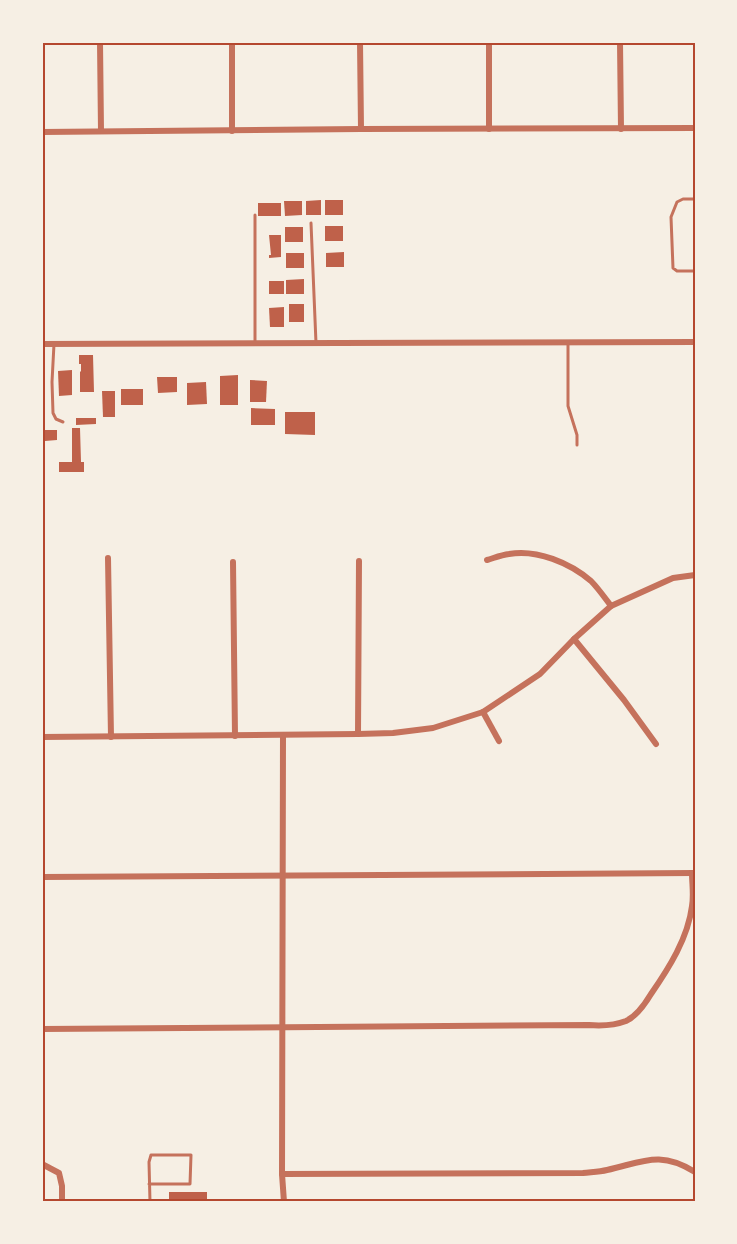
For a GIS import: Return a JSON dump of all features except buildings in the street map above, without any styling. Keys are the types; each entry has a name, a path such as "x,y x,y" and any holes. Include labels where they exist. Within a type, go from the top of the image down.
{"street":[{"path":"100,42 101,131"},
{"path":"232,42 232,130"},
{"path":"360,42 361,129"},
{"path":"489,42 489,129"},
{"path":"620,42 621,129"},
{"path":"42,132 695,128"},
{"path":"42,344 695,342"},
{"path":"487,560 511,554 532,554 563,563 592,583 611,606"},
{"path":"108,558 111,737"},
{"path":"358,734 359,561"},
{"path":"233,562 235,736"},
{"path":"42,737 358,734 393,733 432,728 483,712 540,674 611,606 673,578 695,575"},
{"path":"574,639 624,700 656,744"},
{"path":"483,712 500,741"},
{"path":"283,735 282,1174 284,1202"},
{"path":"42,877 694,873 692,905 688,923 679,948 662,980 644,1006 628,1020 606,1026 42,1029"},
{"path":"282,1174 583,1173 605,1171 654,1159 678,1163 695,1172"},
{"path":"42,1164 59,1173 62,1202"}],"lane":[{"path":"695,199 683,199 676,202 671,217 674,268 677,271 695,271"},
{"path":"255,215 255,343"},
{"path":"311,223 316,343"},
{"path":"568,342 568,406 577,435 577,445"},
{"path":"54,344 53,413 56,419 63,422"},
{"path":"149,1184 190,1184 191,1155 151,1155 149,1162 149,1184 150,1202"}]}
